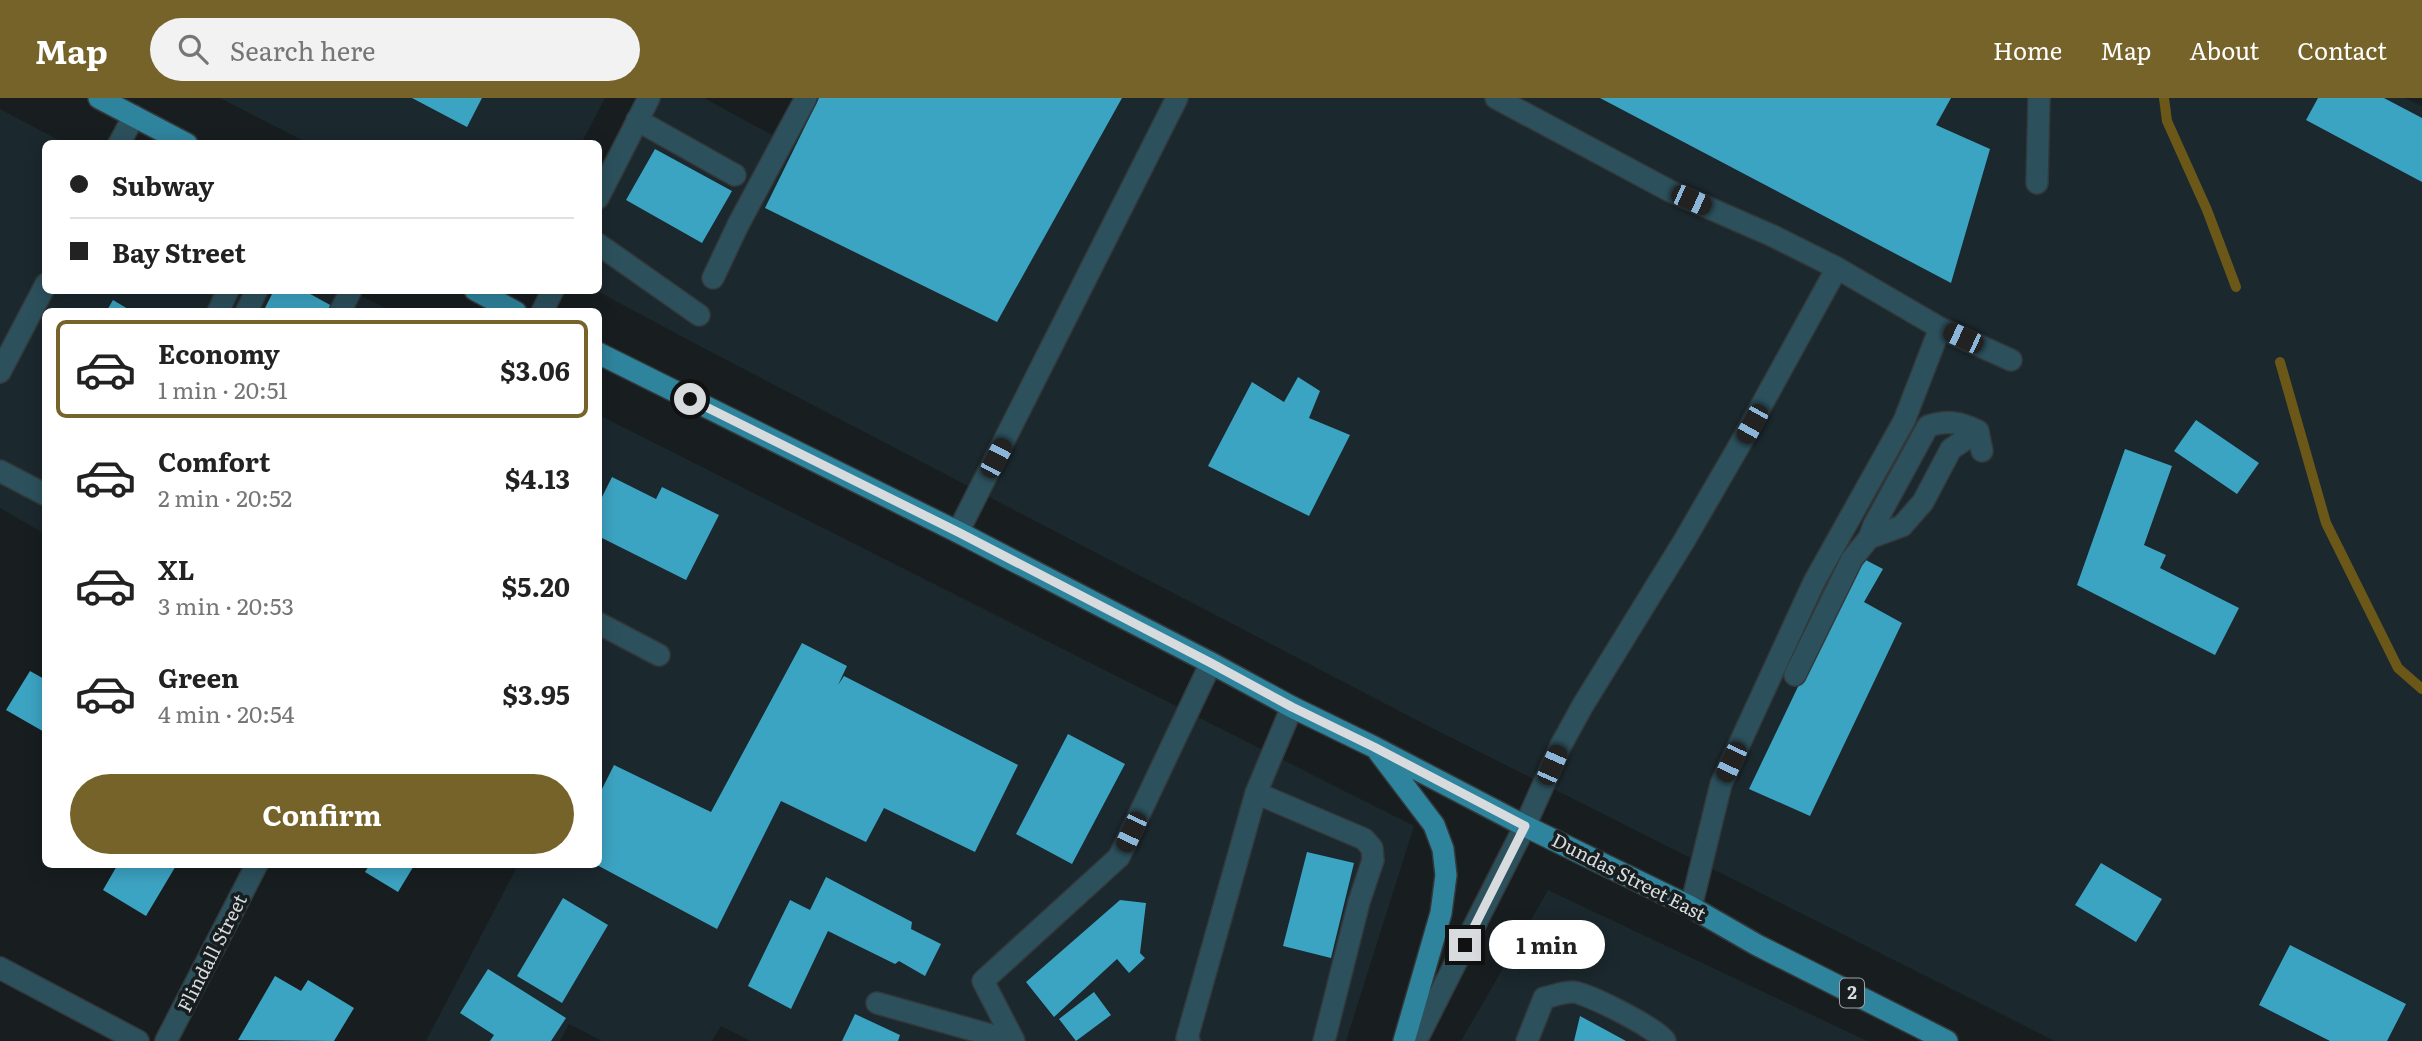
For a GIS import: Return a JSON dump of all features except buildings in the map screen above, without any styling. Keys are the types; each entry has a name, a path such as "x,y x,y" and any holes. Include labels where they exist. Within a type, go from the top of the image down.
{"main road":[{"path":"99,98 179,140"},
{"path":"482,294 509,308"},
{"name":"Dundas Street East","path":"602,355 958,532 1292,707 1691,907 1757,945 1947,1041"},
{"path":"1374,747 1433,825 1443,849 1446,875 1441,913 1404,1041"}],"street":[{"path":"602,190 649,98"},
{"path":"713,278 738,225 806,98"},
{"path":"958,532 1177,98"},
{"path":"1496,98 1671,191 1837,268 1940,328 2011,360"},
{"path":"2037,183 2039,98"},
{"path":"121,140 134,116"},
{"path":"637,120 735,174"},
{"path":"602,247 699,315"},
{"path":"1416,1041 1525,826 1561,744 1739,446 1837,268"},
{"path":"0,372 42,292"},
{"path":"1691,907 1721,784 1814,582 1904,421 1940,328"},
{"path":"1795,675 1852,559 1869,538 1928,426 1944,421 1961,423 1980,441 1951,449 1923,502 1902,526 1869,538"},
{"path":"0,471 42,493"},
{"path":"602,625 659,655"},
{"path":"1013,1041 983,981 1119,857 1211,663"},
{"path":"1189,1041 1256,793 1292,707"},
{"path":"1256,793 1363,839 1372,848 1373,860 1349,939 1324,1041"},
{"name":"Flindall Street","path":"166,1041 255,868"},
{"path":"3,975 138,1041"},
{"path":"1527,1041 1544,998 1574,991 1635,1019 1662,1035 1665,1041"},
{"path":"877,1003 1013,1041"}],"shaded area":[{"path":"220,98 605,98 583,140 302,140"},
{"path":"659,98 704,98 772,135 794,98 2405,98 2422,106 2422,1041 2055,1041 1428,726 602,294 602,209"},
{"path":"0,109 58,140 42,140 42,294 357,294 386,308 42,308 42,532 0,508"},
{"path":"602,417 1414,826 1346,1041 751,1041 721,1026 712,1041 602,1041 569,1024 560,1041 426,1041 516,868 602,868"},
{"path":"1548,890 1867,1041 1461,1041"}],"waterway":[{"path":"2164,98 2167,121 2207,210 2236,287"},
{"path":"2280,362 2326,523 2398,668 2422,689"}],"route":[{"path":"690,399 958,532 1525,826 1465,945"}]}
